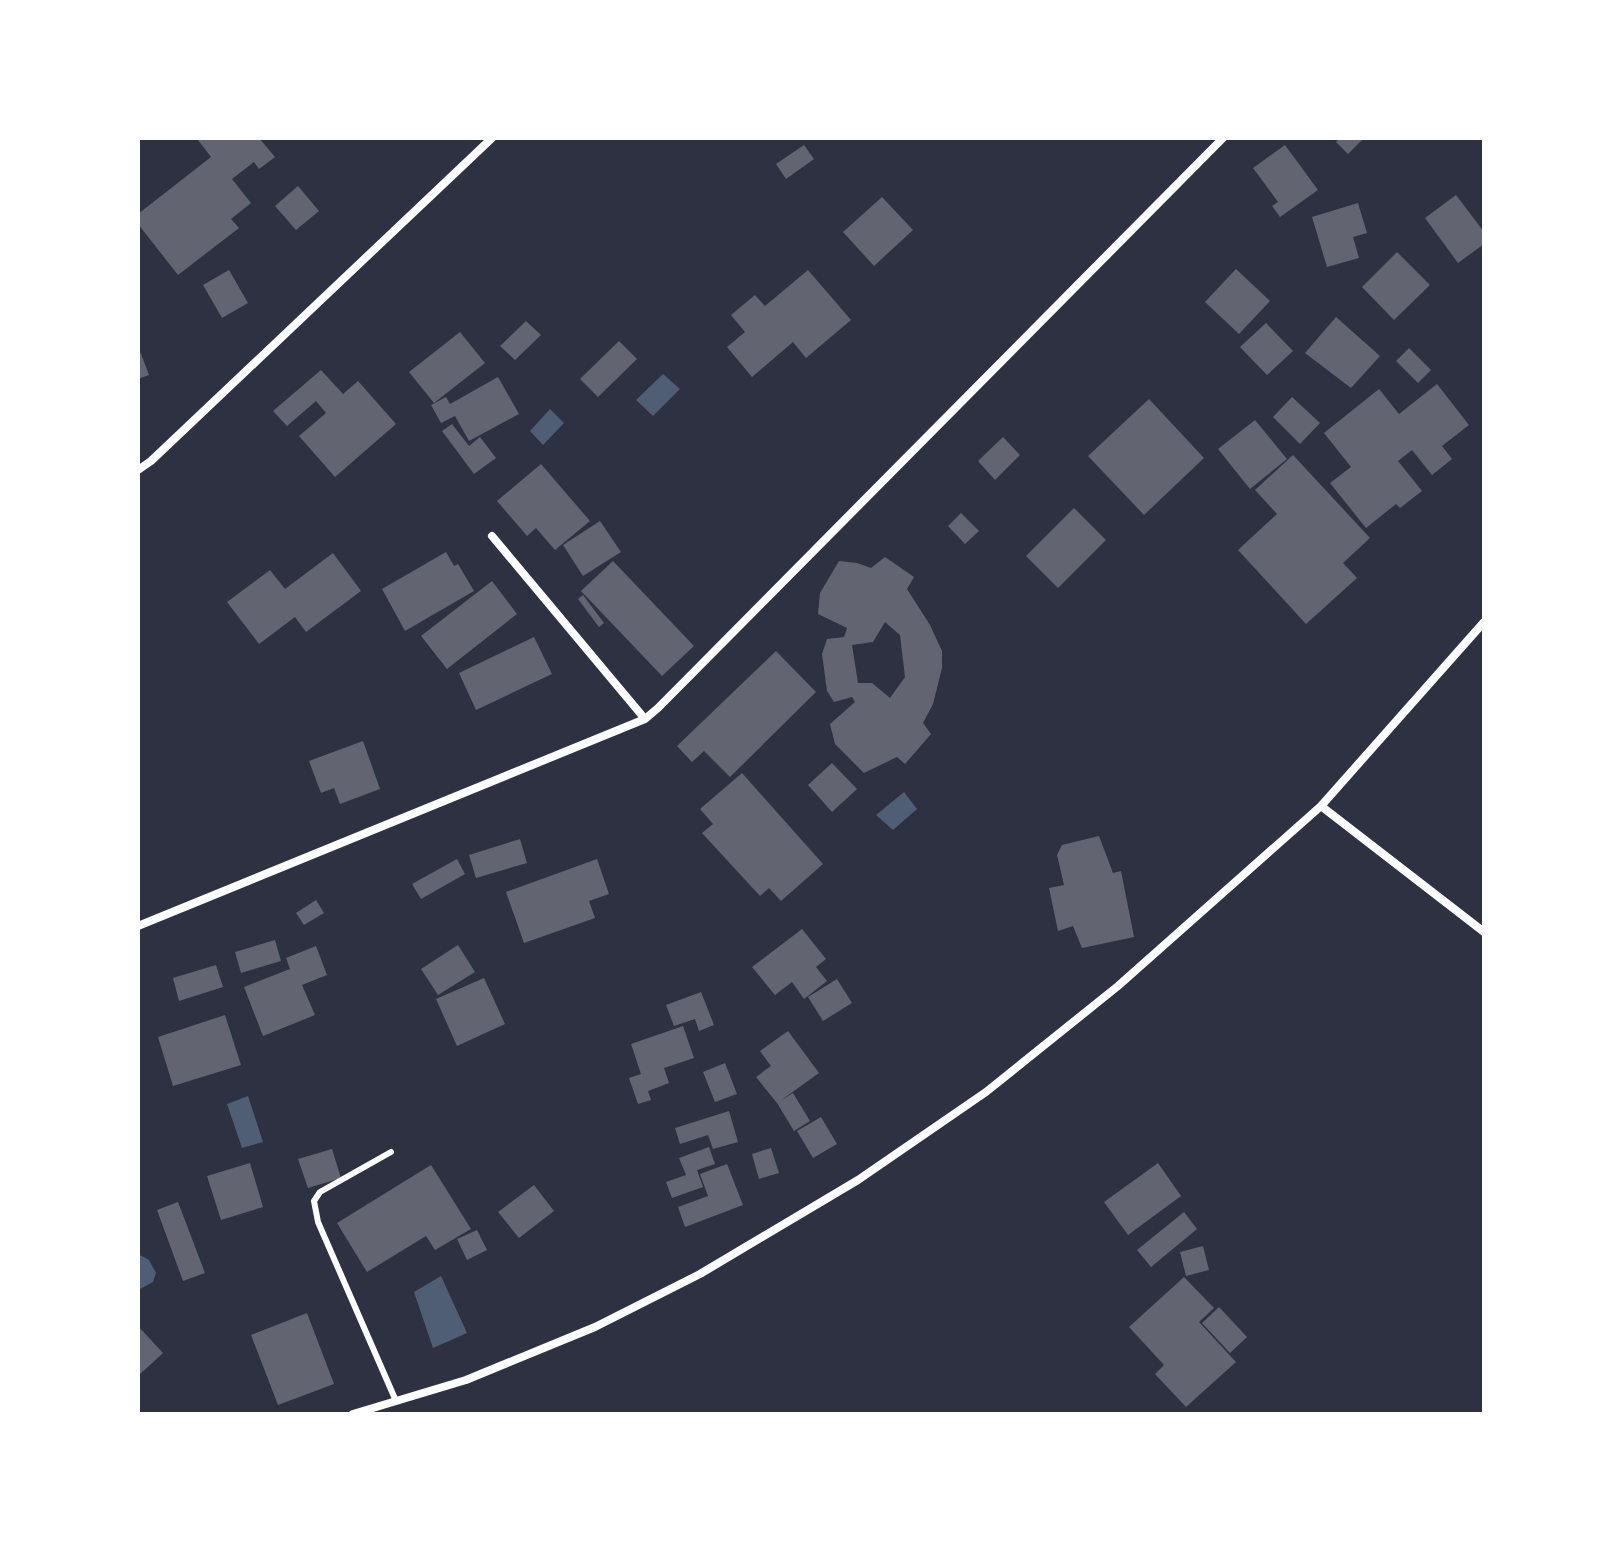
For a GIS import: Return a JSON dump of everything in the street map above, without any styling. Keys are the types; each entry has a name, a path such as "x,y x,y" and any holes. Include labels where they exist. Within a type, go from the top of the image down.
{"street":[{"path":"138,470 492,138"},
{"path":"138,926 645,719 1223,138"},
{"path":"492,536 645,719"},
{"path":"353,1414 466,1380 595,1327 700,1274 858,1180 986,1092 1118,986 1321,806 1484,622"},
{"path":"1321,806 1484,932"}],"lane":[{"path":"391,1152 320,1192 314,1201 318,1222 396,1401"}],"water":[{"path":"663,374 680,389 653,416 636,400"},
{"path":"550,409 564,423 543,445 530,431"},
{"path":"904,792 917,809 893,830 876,815"},
{"path":"248,1096 263,1142 242,1148 227,1104"},
{"path":"138,1254 149,1260 156,1273 153,1282 138,1290"},
{"path":"441,1276 467,1333 433,1348 414,1292"}],"building":[{"path":"259,138 275,157 259,169 254,162 232,179 251,203 231,219 239,228 178,275 138,224 138,214 211,157 198,140"},
{"path":"1340,138 1364,138 1348,154 1336,142"},
{"path":"804,145 814,159 786,179 776,164"},
{"path":"1285,145 1318,190 1280,217 1272,206 1278,202 1253,168"},
{"path":"298,186 319,211 296,230 275,206"},
{"path":"1456,195 1484,232 1484,244 1458,263 1425,218"},
{"path":"882,197 913,230 874,266 843,232"},
{"path":"1358,203 1367,233 1353,237 1359,258 1327,267 1312,217"},
{"path":"1397,252 1430,285 1394,320 1362,287"},
{"path":"1236,269 1270,301 1239,334 1205,302"},
{"path":"229,270 248,303 222,318 203,285"},
{"path":"808,270 851,320 806,358 793,342 752,377 727,347 745,332 731,315 755,295 765,306"},
{"path":"1336,317 1380,356 1351,388 1305,353"},
{"path":"526,321 541,335 515,360 500,346"},
{"path":"1266,323 1293,351 1267,375 1240,347"},
{"path":"460,332 485,363 434,403 409,372"},
{"path":"619,341 637,359 598,397 580,379"},
{"path":"138,346 149,375 138,379"},
{"path":"1409,348 1431,370 1418,383 1396,361"},
{"path":"321,370 343,394 358,381 396,424 335,477 299,436 326,413 316,401 287,426 273,411"},
{"path":"498,377 519,414 469,441 455,416 441,423 431,405 446,397 450,404"},
{"path":"1437,384 1469,425 1442,446 1452,459 1432,475 1412,450 1398,461 1422,491 1400,508 1396,504 1366,528 1330,483 1351,467 1324,433 1379,389 1399,414"},
{"path":"1292,397 1320,423 1300,444 1273,417"},
{"path":"1149,399 1204,458 1144,515 1088,456"},
{"path":"1255,420 1287,459 1250,489 1218,449"},
{"path":"452,424 469,446 480,437 496,458 474,474 442,431"},
{"path":"1003,437 1020,455 995,480 978,461"},
{"path":"1293,455 1370,538 1343,563 1357,578 1306,624 1238,550 1277,514 1255,490"},
{"path":"541,464 590,521 555,550 536,528 527,536 497,501"},
{"path":"1074,508 1106,540 1058,588 1026,556"},
{"path":"961,513 979,531 965,544 948,526"},
{"path":"600,521 621,552 583,576 563,545"},
{"path":"446,552 454,566 458,564 474,591 405,631 382,589"},
{"path":"333,553 361,591 306,632 295,617 259,644 227,602 270,570 285,589"},
{"path":"885,557 914,577 907,589 942,651 942,668 933,704 923,723 931,734 905,764 897,757 864,773 835,744 830,724 855,702 852,697 834,702 827,691 822,654 827,639 844,637 847,628 818,614 820,593 839,561 871,568","holes":["885,622 900,635 905,677 890,698 872,683 858,683 852,645 873,642"]},
{"path":"613,561 694,646 662,676 581,591"},
{"path":"492,581 517,614 447,669 421,636"},
{"path":"583,595 604,623 599,627 578,599"},
{"path":"534,637 552,674 476,710 459,673"},
{"path":"776,651 816,692 730,777 704,751 692,762 677,746"},
{"path":"363,741 380,789 340,804 334,788 321,793 309,761"},
{"path":"832,763 857,789 832,812 808,785"},
{"path":"742,773 823,864 781,901 769,888 760,896 702,833 713,824 700,809"},
{"path":"1099,836 1113,873 1121,871 1134,937 1082,948 1073,926 1058,931 1049,888 1064,885 1057,855 1062,845"},
{"path":"520,839 527,863 476,878 469,855"},
{"path":"457,859 465,874 421,899 412,884"},
{"path":"597,859 609,894 589,901 595,918 524,943 506,892"},
{"path":"316,900 324,913 304,925 296,913"},
{"path":"802,929 826,959 816,967 827,981 804,999 792,982 775,995 752,967"},
{"path":"275,940 281,961 241,973 235,952"},
{"path":"458,945 475,972 438,995 421,969"},
{"path":"316,946 327,975 302,985 315,1015 263,1036 244,987 290,969 286,958"},
{"path":"216,965 223,987 179,1001 173,978"},
{"path":"484,978 505,1024 457,1046 436,999"},
{"path":"837,979 852,1003 823,1021 808,997"},
{"path":"701,992 714,1025 699,1031 695,1019 674,1026 666,1005"},
{"path":"225,1015 241,1065 173,1086 158,1037"},
{"path":"683,1026 694,1058 664,1068 669,1083 648,1091 651,1100 638,1104 629,1078 641,1074 631,1044"},
{"path":"788,1031 819,1073 780,1101 793,1093 810,1121 794,1131 756,1077 771,1066 760,1051"},
{"path":"725,1063 737,1094 715,1102 703,1072"},
{"path":"729,1111 738,1142 713,1149 708,1135 680,1144 675,1128"},
{"path":"821,1117 837,1144 813,1158 797,1131"},
{"path":"709,1147 715,1164 697,1170 703,1187 672,1198 666,1182 686,1175 679,1158"},
{"path":"771,1148 779,1173 759,1179 752,1154"},
{"path":"332,1149 341,1178 308,1188 298,1159"},
{"path":"250,1163 263,1207 221,1220 207,1176"},
{"path":"1158,1163 1181,1196 1128,1235 1104,1202"},
{"path":"727,1164 743,1205 685,1227 678,1207 708,1196 700,1174"},
{"path":"431,1165 471,1229 435,1250 426,1236 367,1272 337,1223"},
{"path":"534,1185 554,1211 519,1238 498,1212"},
{"path":"178,1202 205,1273 183,1281 157,1210"},
{"path":"1184,1212 1197,1229 1151,1267 1137,1250"},
{"path":"477,1230 487,1250 467,1260 457,1239"},
{"path":"1203,1246 1209,1270 1186,1276 1180,1252"},
{"path":"1184,1277 1214,1308 1199,1322 1236,1362 1186,1407 1155,1374 1164,1365 1129,1327"},
{"path":"1219,1307 1247,1337 1230,1353 1202,1323"},
{"path":"307,1313 334,1384 278,1405 251,1335"},
{"path":"138,1326 163,1353 138,1376"}]}
